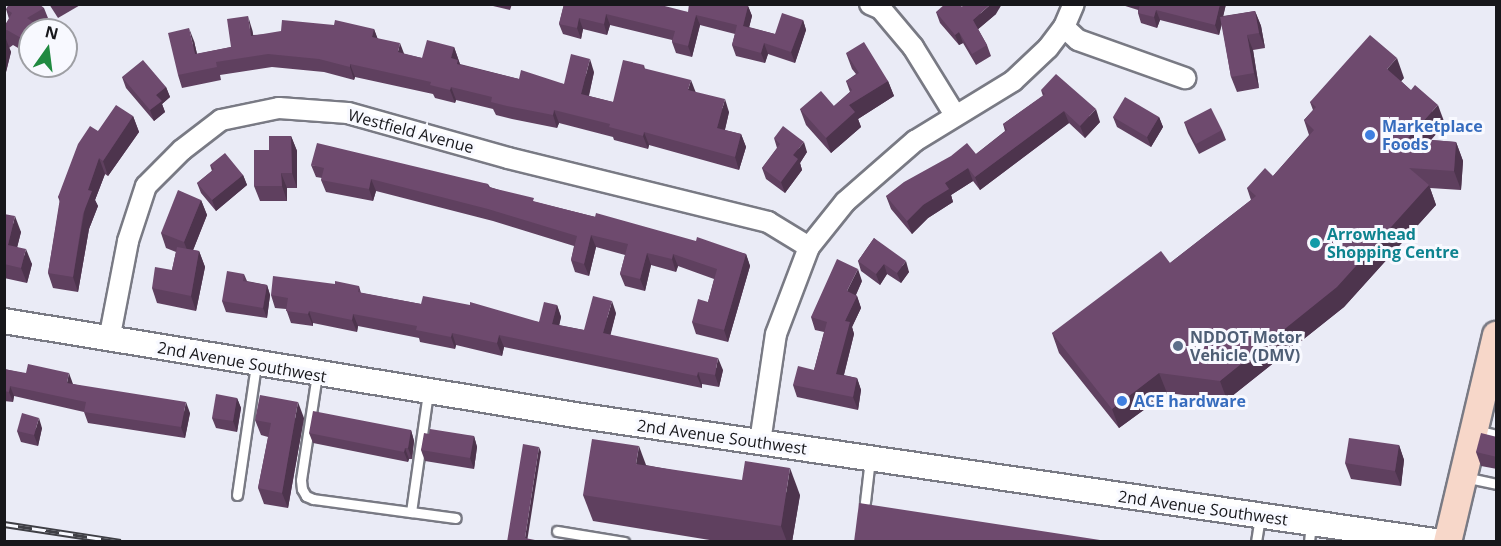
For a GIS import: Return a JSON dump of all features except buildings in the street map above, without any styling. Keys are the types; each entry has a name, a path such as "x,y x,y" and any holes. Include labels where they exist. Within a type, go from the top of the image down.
{"main road":[{"path":"1447,542 1463,476 1485,432 1497,335"}],"street":[{"path":"870,4 881,9 913,47 955,115"},
{"path":"760,442 776,334 808,247 844,202 915,141 1013,81 1048,48 1064,27 1074,4"},
{"path":"1064,27 1078,40 1185,78"},
{"name":"Westfield Avenue","path":"109,340 128,241 146,186 182,150 221,120 279,108 348,113 508,158 768,222 808,247"},
{"name":"2nd Avenue Southwest","path":"4,321 428,392 1260,517 1310,532 1441,542"}],"lane":[{"path":"237,495 256,364"},
{"path":"317,374 302,480 302,489 306,496 456,518"},
{"path":"411,512 428,392"},
{"path":"865,502 870,459"},
{"path":"1463,476 1497,484"},
{"path":"1256,542 1260,517"},
{"path":"557,531 624,542"}],"railway":[{"path":"4,524 121,542"}],"place":[{"name":"Marketplace Foods","path":"1370,135"},
{"name":"Arrowhead Shopping Centre","path":"1315,243"},
{"name":"NDDOT Motor Vehicle (DMV)","path":"1178,346"},
{"name":"ACE hardware","path":"1122,401"}]}
